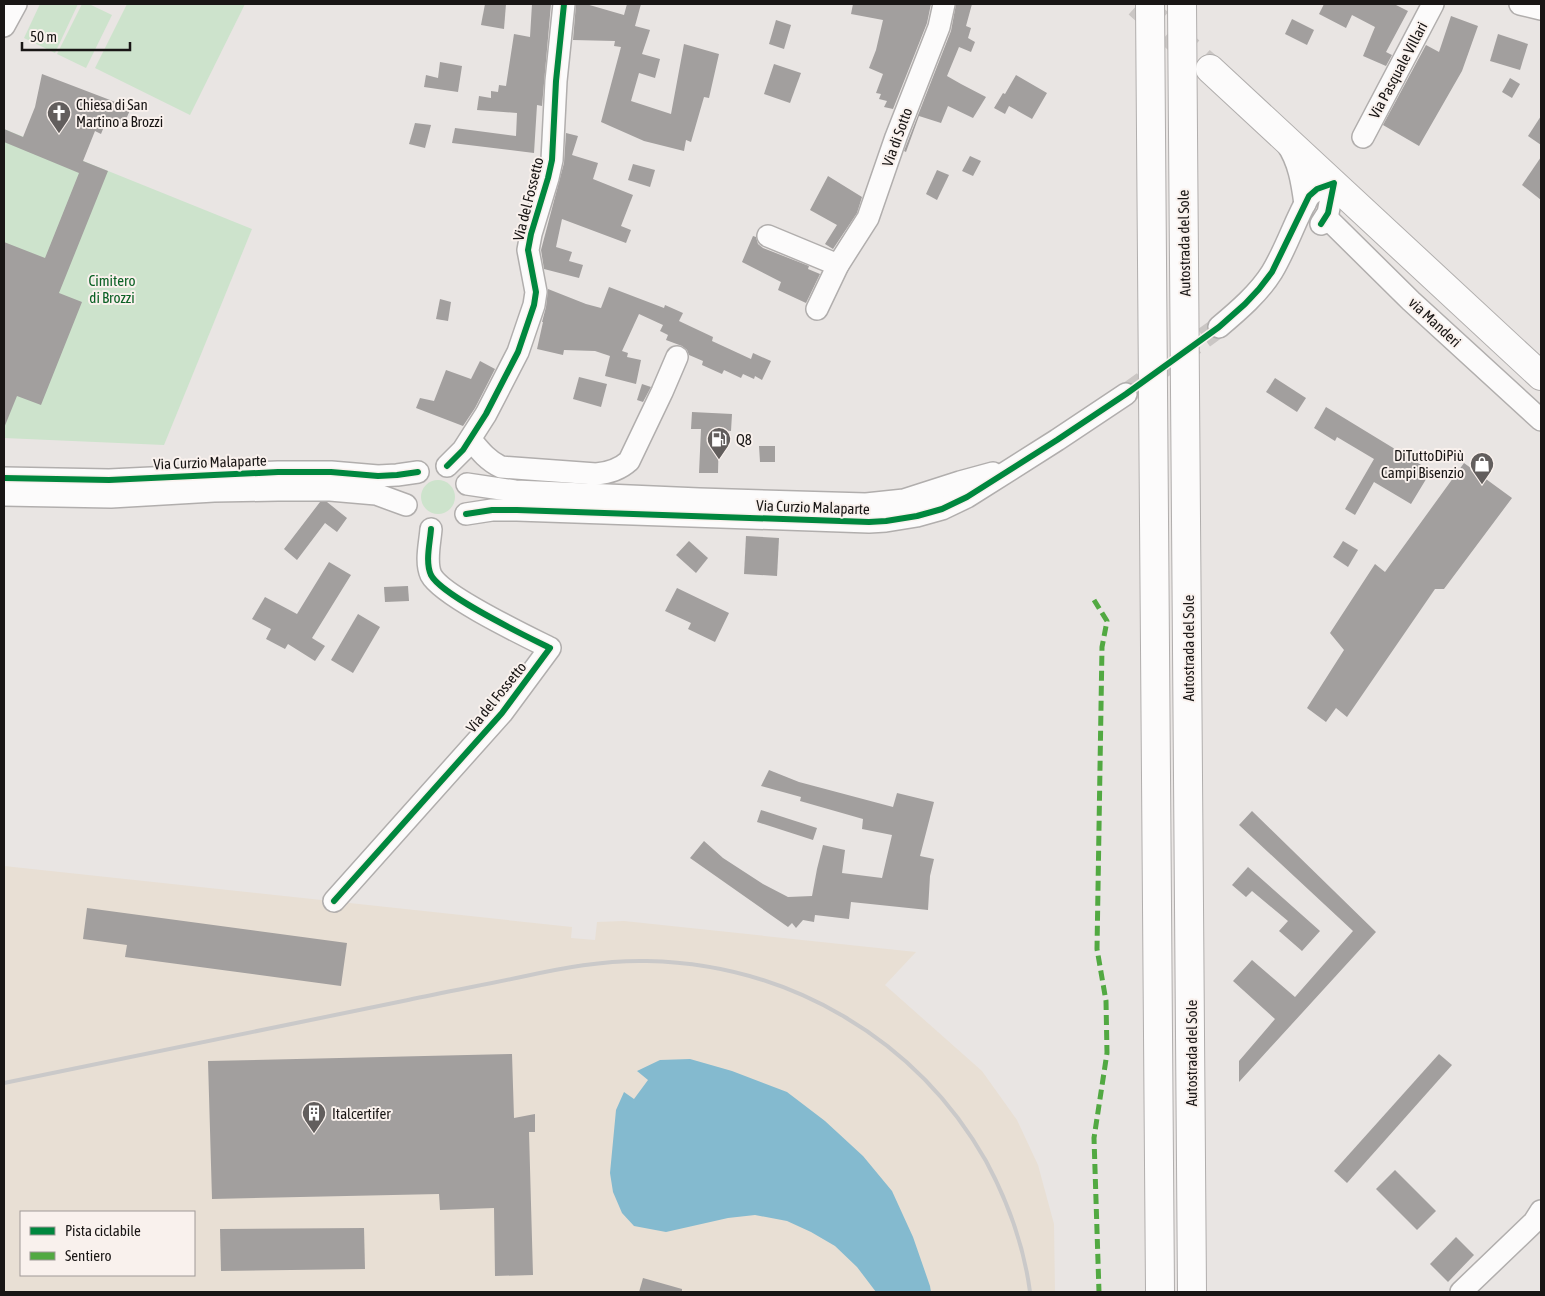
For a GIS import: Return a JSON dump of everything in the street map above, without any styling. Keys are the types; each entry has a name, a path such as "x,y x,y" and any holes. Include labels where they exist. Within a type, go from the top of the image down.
{"main road":[{"name":"Autostrada del Sole","path":"1150,4 1160,1292"},
{"name":"Autostrada del Sole","path":"1182,4 1192,1292"},
{"path":"1210,69 1541,376"}],"street":[{"path":"4,26 16,4"},
{"name":"Via del Fossetto","path":"447,466 471,440 486,414 518,352 534,305 536,292 528,250 552,160 556,81 564,4"},
{"name":"Via di Sotto","path":"817,309 838,266 868,218 896,136 939,27 944,4"},
{"name":"Via Pasquale Villari","path":"1362,137 1433,4"},
{"path":"1520,4 1541,9"},
{"path":"1280,133 1295,156 1302,180 1305,204"},
{"path":"1219,327 1245,304 1272,272 1310,196 1318,189 1334,183"},
{"path":"1326,223 1334,183"},
{"path":"1285,246 1326,223 1350,221 1383,230"},
{"name":"via Manderi","path":"1326,223 1541,420"},
{"path":"768,236 838,266"},
{"path":"471,440 485,457 501,467 596,474 614,471 622,467 629,460 677,357"},
{"name":"Via Curzio Malaparte","path":"431,529 438,530 450,527 462,520 466,514 492,510 852,521 886,521 917,516 942,509 967,497 1126,394"},
{"name":"Via Curzio Malaparte","path":"4,478 109,480 278,472 331,472 378,476 418,472 428,466 447,466"},
{"path":"447,466 460,474 468,484 470,500 466,514"},
{"name":"Via Curzio Malaparte","path":"468,484 524,492 866,504 904,500 960,482 1010,469"},
{"path":"418,472 408,484 406,505 412,518 424,527 431,529"},
{"name":"Via Curzio Malaparte","path":"4,495 111,497 214,491 330,490 376,494 406,505"},
{"name":"Via del Fossetto","path":"334,901 502,713 550,648 460,600 438,585 432,577 428,562 431,529"},
{"path":"1460,1292 1534,1222 1541,1211"}],"shaded area":[{"path":"4,866 572,927 571,938 595,940 597,922 624,921 916,952 885,985 982,1071 1017,1120 1038,1165 1054,1224 1055,1292 4,1292"}],"green space":[{"path":"40,4 78,4 55,53 24,38"},
{"path":"82,4 89,4 112,15 86,68 57,54"},
{"path":"127,4 245,4 190,115 95,68"},
{"name":"Cimitero di Brozzi","path":"4,129 252,229 164,445 4,438"},
{"path":"438,480 450,485 455,497 450,509 438,514 426,509 421,497 426,485"}],"water":[{"path":"690,1059 732,1071 787,1092 825,1121 863,1156 892,1191 913,1237 931,1292 876,1292 857,1267 835,1246 787,1221 755,1215 728,1218 666,1232 634,1226 622,1213 613,1192 610,1173 616,1110 624,1092 634,1099 648,1080 637,1071 660,1060"}],"building":[{"path":"485,4 506,4 504,29 481,25"},
{"path":"532,4 551,4 542,106 537,105 534,153 452,143 455,128 516,136 517,113 477,110 479,96 491,98 491,91 498,92 499,85 506,86 514,34 530,37"},
{"path":"576,4 586,4 624,15 627,4 641,4 635,26 650,30 642,54 660,59 655,78 639,73 631,101 671,114 684,44 719,54 709,98 704,97 691,142 686,140 684,151 644,141 601,122 621,47 614,46 615,41 573,40"},
{"path":"853,4 931,4 927,23 893,109 884,107 887,101 879,99 881,94 876,93 883,74 869,68 876,50 883,20 851,14"},
{"path":"956,4 972,4 966,26 971,28 968,38 975,42 971,52 959,47 947,76 986,97 973,118 948,106 941,123 919,116 906,152 904,151 951,31"},
{"path":"1324,4 1394,4 1408,11 1386,52 1392,55 1386,66 1363,56 1375,27 1352,15 1346,28 1319,14"},
{"path":"1451,16 1478,26 1462,71 1419,146 1383,125 1426,45 1439,52"},
{"path":"1292,19 1314,30 1307,45 1285,34"},
{"path":"776,20 791,25 784,49 769,44"},
{"path":"1498,34 1528,44 1520,70 1490,61"},
{"path":"440,62 462,66 458,92 424,87 426,75 438,78"},
{"path":"774,64 801,73 790,103 764,94"},
{"path":"42,74 131,108 123,126 107,119 101,134 95,131 83,161 108,171 59,293 82,302 41,405 17,396 4,428 4,242 45,258 79,173 4,142 4,129 23,137 35,107"},
{"path":"1016,75 1047,93 1032,119 1009,106 1005,114 994,108"},
{"path":"1510,78 1520,84 1512,98 1502,92"},
{"path":"1541,116 1541,145 1528,136"},
{"path":"415,123 431,125 425,148 409,144"},
{"path":"566,133 578,136 572,155 598,163 593,179 633,195 621,226 631,230 626,243 562,219 556,247 572,252 569,261 583,265 579,278 544,269 541,250 564,163"},
{"path":"970,156 981,161 973,176 962,171"},
{"path":"1541,157 1541,200 1522,185"},
{"path":"633,164 655,170 650,187 628,180"},
{"path":"937,170 949,175 937,200 926,194"},
{"path":"828,176 862,197 857,213 833,249 825,244 837,225 810,210"},
{"path":"753,236 756,237 758,244 763,248 809,266 808,269 820,274 806,303 778,290 781,282 742,262"},
{"path":"609,287 664,308 665,305 683,313 679,321 713,337 712,341 751,359 753,353 771,361 762,380 755,376 754,379 743,374 741,378 724,370 722,374 702,365 703,361 689,355 682,346 666,340 668,335 660,331 663,325 639,314 622,351 628,353 627,357 641,360 636,384 605,376 610,356 595,351 564,350 563,355 537,349 548,289 601,308"},
{"path":"440,299 451,302 448,321 436,319"},
{"path":"480,361 495,369 475,408 463,426 416,408 420,398 434,401 446,370 471,379"},
{"path":"579,377 607,384 601,407 573,399"},
{"path":"1275,378 1306,398 1297,412 1266,392"},
{"path":"642,384 651,387 643,402 637,400"},
{"path":"1326,407 1431,471 1411,504 1374,482 1355,515 1345,509 1374,459 1337,437 1335,441 1314,428"},
{"path":"692,412 732,414 731,431 719,430 718,473 699,473 701,429 691,429"},
{"path":"759,446 775,446 775,462 760,462"},
{"path":"1464,463 1512,498 1444,589 1435,589 1347,717 1336,708 1326,722 1307,708 1344,650 1330,633 1375,564 1385,572"},
{"path":"320,502 327,502 347,518 337,532 325,523 297,560 284,549"},
{"path":"746,536 779,538 777,576 744,574"},
{"path":"689,541 708,558 696,573 676,555"},
{"path":"1343,541 1358,550 1348,567 1333,557"},
{"path":"329,562 351,575 312,638 325,646 315,661 288,644 285,649 266,639 271,629 252,619 265,597 297,614"},
{"path":"408,586 409,601 385,602 384,587"},
{"path":"677,588 729,613 715,642 688,629 691,623 665,611"},
{"path":"358,614 380,627 353,673 331,660"},
{"path":"769,770 799,782 893,807 897,793 934,802 920,856 934,859 930,876 928,910 851,902 849,919 815,915 814,922 803,920 796,928 792,923 788,927 690,858 704,841 723,858 763,884 788,897 812,896 823,845 845,850 842,873 882,878 892,835 862,829 863,819 800,801 801,797 761,786"},
{"path":"761,810 817,828 813,840 757,822"},
{"path":"1252,811 1376,932 1239,1082 1239,1061 1275,1019 1233,981 1252,960 1295,997 1353,931 1239,825"},
{"path":"1248,867 1320,931 1302,951 1279,931 1288,921 1252,891 1246,897 1232,885"},
{"path":"87,908 347,943 341,986 125,957 127,945 83,939"},
{"name":"Italcertifer","path":"512,1054 514,1118 535,1114 535,1132 529,1132 533,1275 495,1276 494,1208 440,1210 439,1194 212,1199 208,1061"},
{"path":"1439,1054 1452,1065 1347,1183 1334,1171"},
{"path":"1395,1170 1436,1211 1417,1230 1376,1189"},
{"path":"364,1228 365,1269 221,1271 220,1229"},
{"path":"1456,1237 1474,1255 1448,1282 1430,1264"},
{"path":"643,1278 682,1289 682,1292 639,1292"}],"tunnel":[{"path":"1138,4 1210,69"},
{"path":"1126,394 1219,327"}],"railway":[{"path":"4,1083 568,968 599,963 631,961 699,965 750,976 798,993 843,1016 885,1044 923,1078 957,1117 986,1161 1014,1225 1024,1258 1030,1292"}],"marked path":[{"path":"1094,600 1107,621 1102,647 1097,949 1106,1001 1107,1053 1094,1138 1099,1292"}],"cycle path":[{"path":"447,466 463,450 486,414 518,352 534,305 536,292 528,250 552,160 556,81 564,4"},
{"path":"466,514 492,510 517,510 869,522 917,516 942,509 967,497 1057,440 1126,394 1219,327 1245,304 1272,272 1309,196 1317,189 1334,183 1328,213 1321,224"},
{"path":"4,478 109,480 278,472 331,472 378,476 418,472"},
{"path":"334,901 502,713 550,648 486,615 438,584 431,575 428,564 431,529"}],"place":[{"name":"Chiesa di San Martino a Brozzi","path":"59,134"},
{"name":"Q8","path":"719,460"},
{"name":"DiTuttoDiPiù Campi Bisenzio","path":"1482,485"},
{"name":"Italcertifer","path":"314,1134"}]}
